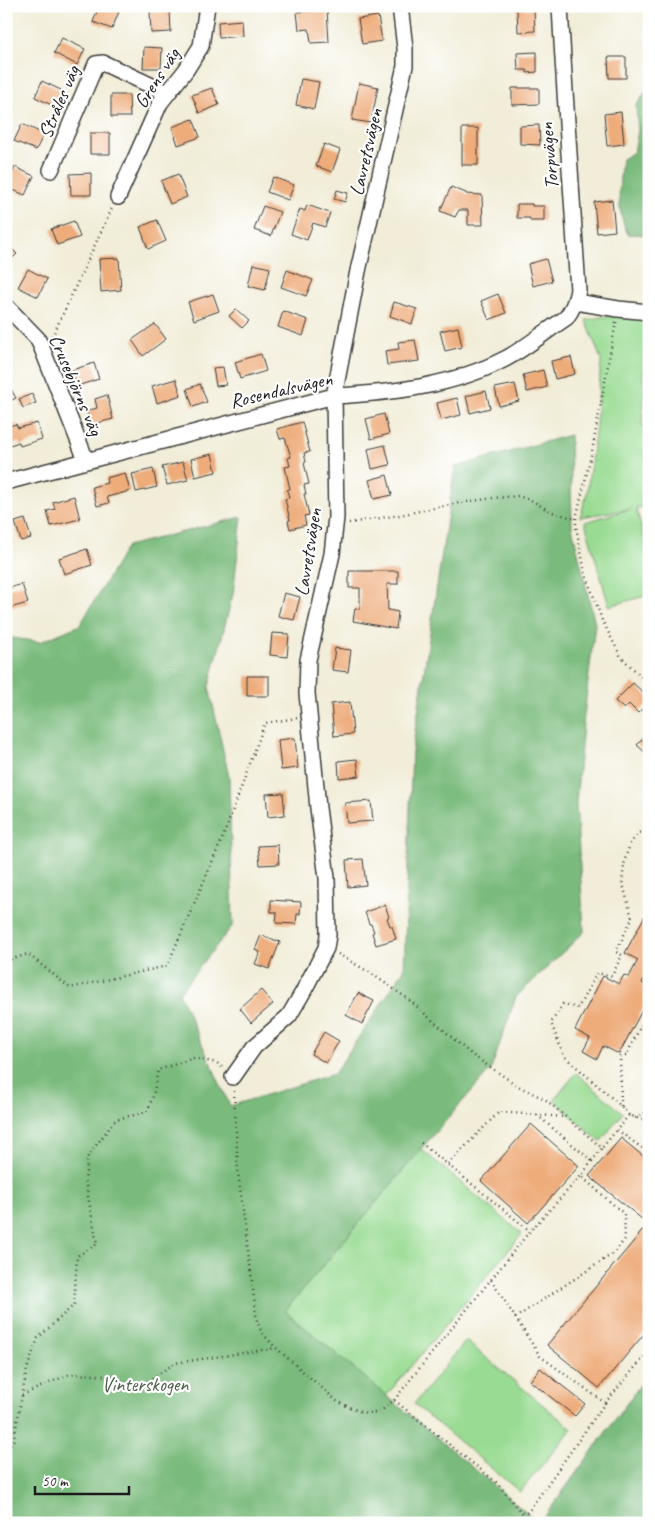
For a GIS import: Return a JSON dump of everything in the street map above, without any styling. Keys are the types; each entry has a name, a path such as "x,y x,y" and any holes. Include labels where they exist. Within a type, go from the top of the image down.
{"street":[{"name":"Grens väg","path":"118,197 160,103 186,70 201,46 207,6"},
{"name":"Lavretsvägen","path":"233,1077 254,1047 289,1016 326,948 328,935 327,878 307,693 308,660 332,554 336,517 334,396 361,260 406,66 400,6"},
{"name":"Torpvägen","path":"560,6 578,290 576,302"},
{"name":"Stråles väg","path":"51,170 96,64 103,63 167,94"},
{"name":"Rosendalsvägen","path":"6,482 334,396 437,384 480,371 507,358 566,318 573,310 576,302"},
{"path":"576,302 618,310 649,312"},
{"name":"Crusebjörns väg","path":"6,306 37,338 42,346 86,460"}],"path":[{"path":"42,346 54,333 118,197"},
{"path":"618,310 592,450 576,519 586,572 602,620 622,657 649,684"},
{"path":"335,525 454,504 518,496 549,511 576,519"},
{"path":"6,961 28,954 70,988 167,966 223,837 265,723 309,715"},
{"path":"649,830 638,833 630,844 625,859 622,881 632,918 616,952 622,956 612,976 597,974 578,1008 563,1004 551,1023 564,1056 629,1115 649,1122"},
{"path":"326,948 369,972 408,999 472,1056 518,1086 546,1100 602,1148"},
{"path":"621,1106 620,1056 626,1056 649,1009"},
{"path":"6,1446 13,1443 27,1369 38,1338 74,1305 77,1256 97,1244 85,1180 88,1156 116,1119 147,1112 153,1096 158,1070 194,1058 217,1063 233,1077 238,1172 257,1321 262,1332 276,1348 337,1401 366,1413 381,1411 394,1400 530,1231 581,1176 629,1115"},
{"path":"635,1118 649,1110"},
{"path":"448,1164 499,1112 566,1117"},
{"path":"536,1114 592,1161"},
{"path":"617,1130 649,1153"},
{"path":"421,1143 530,1231"},
{"path":"516,1318 614,1253 625,1240 624,1214 581,1176"},
{"path":"491,1280 540,1356 605,1403"},
{"path":"22,1395 70,1374 113,1376 137,1388 175,1363 276,1348"},
{"path":"524,1514 528,1512 605,1403 649,1351"},
{"path":"394,1400 496,1482 524,1514 523,1523"}],"green space":[{"path":"647,90 649,90 649,235 628,234 620,207 619,188 622,159 634,152 638,131 636,106"},
{"path":"617,314 649,318 643,382 645,389 642,425 649,427 646,464 649,506 636,508 649,554 649,595 609,606 585,522 631,509 580,517 587,493 596,424 601,360 586,320"},
{"name":"Vinterskogen","path":"570,435 572,527 595,624 576,803 584,932 516,997 491,1069 285,1311 539,1523 6,1523 6,637 40,642 80,625 127,546 242,517 233,594 209,687 229,777 233,925 179,993 230,1106 334,1074 404,970 412,752 455,467"},
{"path":"576,1073 623,1113 600,1142 554,1100"},
{"path":"421,1149 522,1234 386,1396 285,1311"},
{"path":"466,1341 572,1429 520,1492 414,1404"},
{"path":"648,1374 649,1523 540,1523"}],"building":[{"path":"6,6 17,6 6,12"},
{"path":"99,6 114,6 120,9 112,29 93,22"},
{"path":"517,9 534,9 535,31 518,32"},
{"path":"170,10 171,32 151,33 150,11"},
{"path":"327,10 329,42 311,43 309,29 299,30 297,12"},
{"path":"378,16 382,41 362,44 358,19"},
{"path":"242,20 243,36 219,38 218,22"},
{"path":"62,38 85,49 77,65 54,53"},
{"path":"144,47 162,48 161,68 143,68"},
{"path":"537,52 537,72 527,73 527,70 518,70 517,53"},
{"path":"608,57 626,57 626,78 609,78"},
{"path":"301,79 319,82 314,109 296,105"},
{"path":"42,81 65,92 58,108 35,97"},
{"path":"359,83 378,87 371,123 352,120"},
{"path":"212,88 219,105 199,113 192,95"},
{"path":"512,88 539,88 539,104 512,105"},
{"path":"111,95 129,95 130,117 111,117"},
{"path":"621,112 624,144 607,146 604,114"},
{"path":"193,119 200,137 178,145 172,127"},
{"path":"22,124 44,134 36,150 14,141"},
{"path":"539,125 540,145 520,144 520,126"},
{"path":"462,128 478,128 478,165 462,165"},
{"path":"90,133 110,133 110,154 90,154"},
{"path":"324,144 340,150 332,172 316,166"},
{"path":"15,167 34,176 25,195 6,187"},
{"path":"91,173 91,195 71,195 70,174"},
{"path":"178,174 187,197 170,204 161,181"},
{"path":"273,177 294,185 288,200 267,192"},
{"path":"451,187 466,194 482,195 483,225 468,225 468,210 459,210 455,217 440,211"},
{"path":"337,190 348,193 345,202 334,199"},
{"path":"612,200 615,231 597,233 594,202"},
{"path":"517,204 544,206 544,221 530,221 530,218 517,218"},
{"path":"307,205 330,213 325,227 313,223 307,240 291,234 300,209 305,211"},
{"path":"263,206 280,212 271,236 254,230"},
{"path":"157,220 166,241 148,249 140,227"},
{"path":"74,221 80,237 57,245 51,229"},
{"path":"6,243 17,254 6,264"},
{"path":"119,258 121,290 101,292 99,259"},
{"path":"546,259 552,281 533,286 528,264"},
{"path":"253,264 270,268 265,290 248,286"},
{"path":"28,269 47,279 38,297 18,287"},
{"path":"287,270 313,280 306,296 281,287"},
{"path":"213,294 219,311 194,320 188,302"},
{"path":"498,294 506,313 489,320 481,301"},
{"path":"394,302 417,309 412,324 390,316"},
{"path":"236,309 249,321 242,328 229,316"},
{"path":"283,311 308,320 303,336 278,327"},
{"path":"155,324 166,339 143,356 132,340"},
{"path":"458,327 462,347 445,351 440,331"},
{"path":"415,340 419,361 387,365 385,351 399,349 398,342"},
{"path":"261,354 266,371 240,379 235,362"},
{"path":"571,357 575,374 555,379 551,361"},
{"path":"94,363 99,379 77,386 72,370"},
{"path":"223,367 226,385 216,386 213,368"},
{"path":"543,370 547,387 527,392 523,375"},
{"path":"176,379 181,395 157,403 152,386"},
{"path":"6,384 8,384 16,398 6,403"},
{"path":"200,384 207,402 193,407 187,389"},
{"path":"515,384 519,401 499,406 495,388"},
{"path":"486,391 490,408 470,413 466,396"},
{"path":"32,394 36,403 23,408 19,399"},
{"path":"107,395 113,419 90,425 87,411 97,408 95,399"},
{"path":"457,398 461,415 441,420 437,403"},
{"path":"384,414 389,434 371,439 366,419"},
{"path":"302,422 310,452 304,453 306,462 304,463 309,484 304,485 306,494 304,494 309,515 304,516 306,525 290,529 285,499 289,498 287,490 290,489 285,467 290,466 288,458 291,457 285,438 280,439 277,429"},
{"path":"37,423 42,439 20,446 19,442 7,446 6,427 16,424 18,428"},
{"path":"385,445 390,465 372,469 368,449"},
{"path":"212,454 216,472 195,477 191,459"},
{"path":"183,462 188,480 167,485 162,467"},
{"path":"153,469 157,487 136,492 132,474"},
{"path":"125,473 130,491 107,497 109,503 97,506 92,487 107,483 106,478"},
{"path":"387,475 392,495 374,499 369,480"},
{"path":"74,496 80,519 51,526 47,511 55,509 53,502"},
{"path":"25,519 31,538 21,541 15,522"},
{"path":"87,549 92,565 64,574 59,558"},
{"path":"349,571 398,571 398,584 387,584 388,610 398,612 396,629 353,621 355,608 360,609 360,588 349,588"},
{"path":"22,584 28,603 6,609 6,589"},
{"path":"284,593 300,597 294,620 278,616"},
{"path":"272,633 289,634 287,657 270,655"},
{"path":"335,648 351,650 348,672 332,670"},
{"path":"247,676 269,676 269,696 247,696"},
{"path":"633,683 649,698 649,702 638,713 629,704 624,709 615,701"},
{"path":"350,702 353,734 334,736 331,704"},
{"path":"649,732 649,756 637,745"},
{"path":"295,738 298,768 281,770 278,740"},
{"path":"357,759 359,776 339,778 338,761"},
{"path":"283,793 285,815 268,817 266,794"},
{"path":"371,801 373,821 347,823 345,803"},
{"path":"278,845 279,864 260,865 258,846"},
{"path":"363,859 366,885 348,887 346,860"},
{"path":"271,900 301,902 300,914 297,914 296,924 276,923 277,912 271,912"},
{"path":"385,905 389,917 387,918 396,939 376,945 372,933 374,932 365,912"},
{"path":"649,908 649,970 642,983 649,986 649,997 619,1054 603,1046 597,1059 583,1051 590,1038 575,1030 603,976 619,984 624,975 629,977 638,960 625,953"},
{"path":"261,935 280,942 269,969 255,964 260,952 255,950"},
{"path":"261,990 273,1004 251,1023 240,1009"},
{"path":"358,993 374,1001 362,1024 346,1015"},
{"path":"324,1032 339,1041 326,1063 311,1054"},
{"path":"531,1124 579,1166 528,1223 481,1181"},
{"path":"621,1138 649,1161 649,1328 599,1388 547,1345 648,1224 589,1176"},
{"path":"540,1368 585,1404 575,1416 530,1381"}]}
